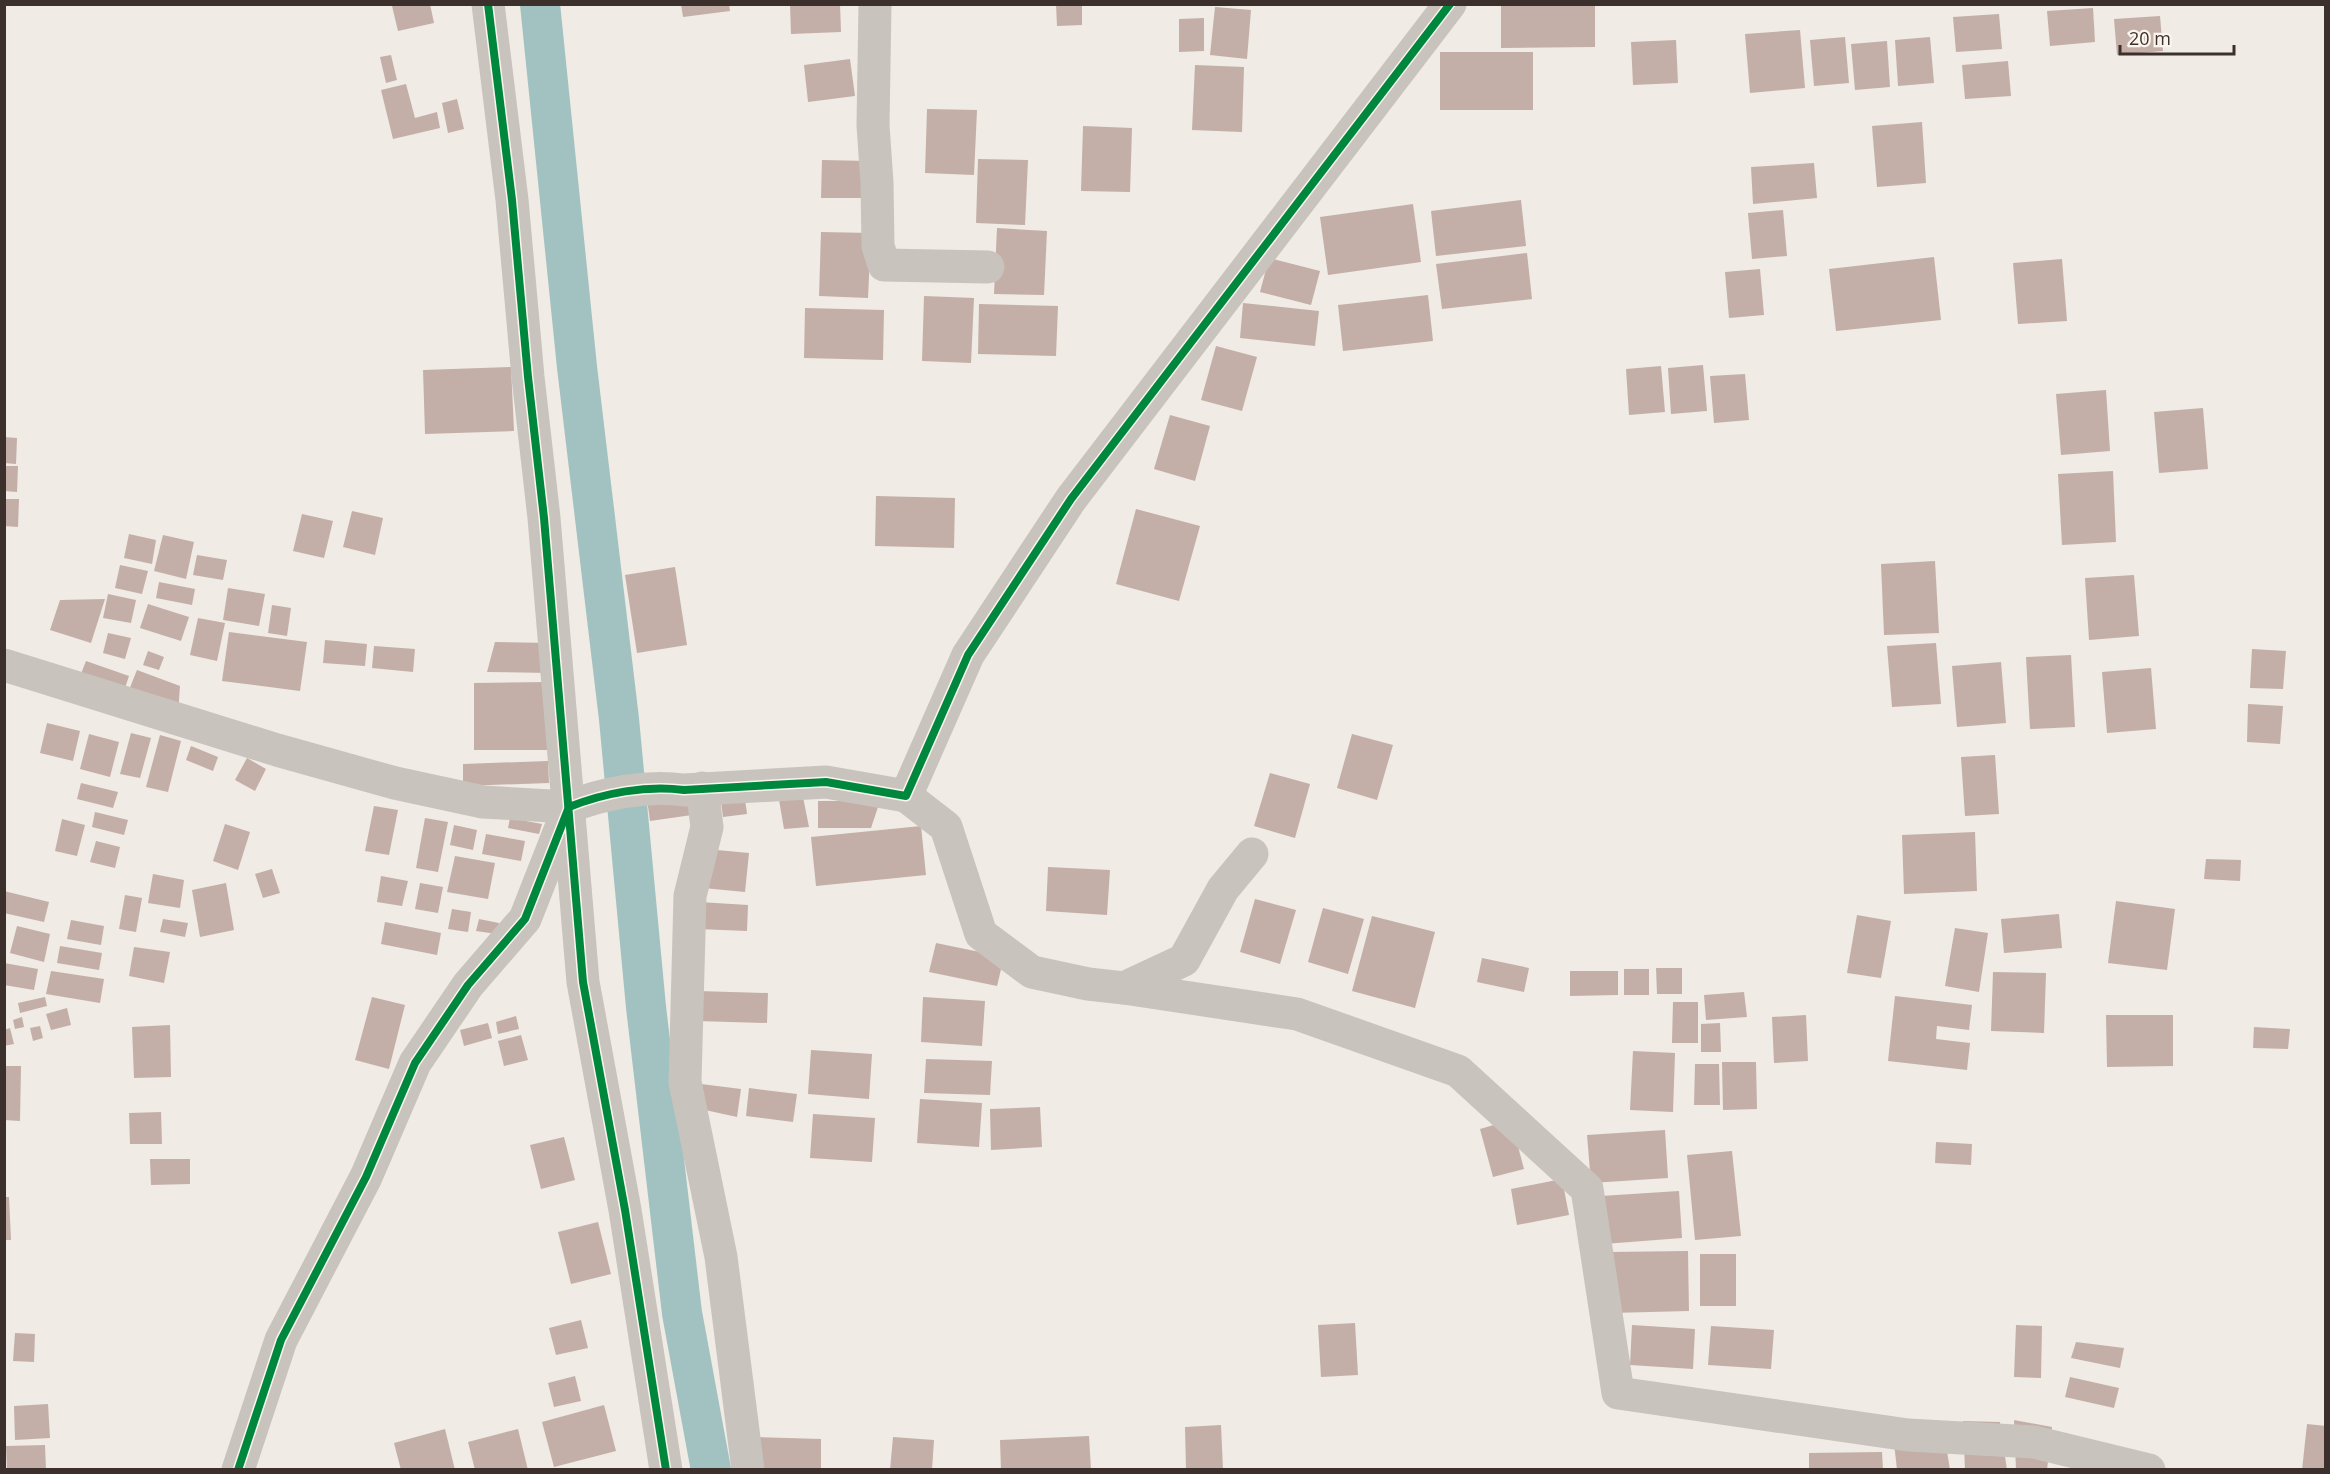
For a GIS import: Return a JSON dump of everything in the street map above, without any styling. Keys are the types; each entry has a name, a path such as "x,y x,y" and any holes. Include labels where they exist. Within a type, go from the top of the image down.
{"street":[{"path":"488,4 512,200 528,378 544,518 583,802 583,982 625,1210 666,1470"},
{"path":"875,4 873,125 878,246 884,265 988,267"},
{"path":"906,796 968,655 1071,499 1450,4"},
{"path":"4,665 277,750 395,783 483,802 583,802 668,788 684,790 826,782 906,796 946,827 981,934 1032,972 1088,984 1297,1014 1458,1071 1587,1189 1618,1393 1908,1435 2034,1442 2149,1470"},
{"path":"702,788 707,827 690,896 685,1082 721,1257 748,1470"},
{"path":"238,1470 281,1340 366,1177 415,1063 468,985 525,919 583,802"},
{"path":"1124,988 1184,960 1223,889 1252,854"}],"building":[{"path":"430,4 434,23 398,31 392,6"},
{"path":"681,4 729,4 730,11 683,17"},
{"path":"790,4 840,4 841,32 791,34"},
{"path":"1056,4 1082,4 1082,25 1057,26"},
{"path":"1501,4 1595,4 1595,47 1501,48"},
{"path":"1215,7 1251,10 1247,59 1210,55"},
{"path":"2093,8 2095,42 2050,46 2047,11"},
{"path":"1999,14 2002,49 1956,52 1953,17"},
{"path":"2160,16 2163,51 2117,55 2114,19"},
{"path":"1204,18 1204,51 1179,52 1179,19"},
{"path":"1800,30 1805,88 1750,93 1745,34"},
{"path":"1845,37 1849,83 1814,86 1810,40"},
{"path":"1930,37 1934,83 1898,86 1895,40"},
{"path":"1676,40 1678,83 1633,85 1631,42"},
{"path":"1887,41 1890,87 1855,90 1851,44"},
{"path":"1440,52 1533,52 1533,110 1440,110"},
{"path":"391,55 397,80 386,83 380,57"},
{"path":"850,59 855,96 808,102 804,65"},
{"path":"2008,61 2011,96 1965,99 1962,65"},
{"path":"1195,65 1244,67 1242,132 1192,130"},
{"path":"406,84 415,118 437,112 440,128 393,139 381,90"},
{"path":"457,99 464,129 448,133 442,103"},
{"path":"927,109 977,110 974,175 925,173"},
{"path":"1922,122 1926,183 1877,187 1872,126"},
{"path":"1083,126 1132,128 1130,192 1081,191"},
{"path":"978,159 1028,160 1025,225 976,223"},
{"path":"822,160 869,161 868,198 821,198"},
{"path":"1814,163 1817,198 1753,204 1751,167"},
{"path":"1521,200 1526,246 1436,256 1431,211"},
{"path":"1413,204 1421,262 1328,275 1320,217"},
{"path":"1783,210 1787,256 1752,259 1748,213"},
{"path":"997,228 1047,231 1044,295 994,294"},
{"path":"821,232 871,233 868,298 819,296"},
{"path":"1527,253 1532,299 1442,309 1436,264"},
{"path":"1934,257 1941,320 1836,331 1829,269"},
{"path":"1269,258 1320,271 1311,305 1260,292"},
{"path":"2062,259 2067,321 2018,324 2013,263"},
{"path":"1760,269 1764,315 1729,318 1725,272"},
{"path":"1428,295 1433,341 1343,351 1338,305"},
{"path":"924,296 974,298 971,363 922,361"},
{"path":"1243,303 1319,311 1315,346 1240,338"},
{"path":"979,304 1058,306 1056,356 978,354"},
{"path":"805,308 884,310 883,360 804,358"},
{"path":"1216,346 1257,357 1242,411 1201,400"},
{"path":"1703,365 1707,411 1671,414 1668,368"},
{"path":"1661,366 1665,412 1629,415 1626,369"},
{"path":"511,367 514,431 425,434 423,370"},
{"path":"1745,374 1749,420 1714,423 1710,376"},
{"path":"2106,390 2110,451 2061,455 2056,394"},
{"path":"2203,408 2208,469 2159,473 2154,412"},
{"path":"1170,415 1210,426 1195,481 1154,469"},
{"path":"4,437 17,438 16,464 4,463"},
{"path":"4,466 18,466 17,492 4,491"},
{"path":"2113,471 2116,542 2062,545 2058,474"},
{"path":"876,496 955,498 954,548 875,546"},
{"path":"4,499 19,499 18,527 4,526"},
{"path":"1136,509 1200,526 1179,601 1116,584"},
{"path":"352,511 383,518 375,555 343,547"},
{"path":"302,514 333,521 324,558 293,551"},
{"path":"129,534 156,540 152,564 124,558"},
{"path":"163,535 194,542 186,579 154,571"},
{"path":"197,555 227,560 223,580 193,575"},
{"path":"1935,561 1939,633 1884,635 1881,564"},
{"path":"120,565 148,571 142,594 115,588"},
{"path":"675,567 687,645 637,653 625,575"},
{"path":"2134,575 2139,636 2089,640 2085,578"},
{"path":"159,582 195,589 192,605 156,598"},
{"path":"228,588 265,594 259,626 223,620"},
{"path":"108,594 136,600 131,623 103,618"},
{"path":"105,599 91,643 50,630 60,600"},
{"path":"148,604 189,617 181,641 140,628"},
{"path":"272,605 291,608 287,636 268,633"},
{"path":"198,618 225,623 217,661 190,655"},
{"path":"229,632 307,642 300,691 222,681"},
{"path":"108,633 131,638 125,659 103,653"},
{"path":"325,640 367,644 365,666 323,663"},
{"path":"495,642 550,643 549,673 487,672"},
{"path":"1936,643 1941,704 1892,707 1887,646"},
{"path":"374,646 415,649 413,672 372,668"},
{"path":"2252,649 2286,651 2283,689 2250,688"},
{"path":"148,651 164,657 159,670 143,665"},
{"path":"2071,655 2075,727 2030,729 2026,657"},
{"path":"86,661 129,676 123,694 79,679"},
{"path":"2001,662 2006,723 1957,727 1952,666"},
{"path":"2151,668 2156,729 2107,733 2102,672"},
{"path":"137,670 180,686 178,713 127,695"},
{"path":"548,682 548,750 474,750 474,683"},
{"path":"2248,704 2283,706 2280,744 2247,742"},
{"path":"47,723 80,731 73,761 40,753"},
{"path":"131,733 151,738 140,778 120,774"},
{"path":"89,734 119,742 110,777 80,769"},
{"path":"1352,734 1393,745 1377,800 1337,788"},
{"path":"160,735 181,741 168,792 146,787"},
{"path":"191,746 218,757 213,771 186,760"},
{"path":"1995,755 1999,814 1965,816 1961,757"},
{"path":"247,758 266,769 255,791 235,780"},
{"path":"548,761 549,783 463,786 463,764"},
{"path":"1270,773 1310,784 1295,838 1254,826"},
{"path":"81,783 118,792 113,808 77,799"},
{"path":"744,791 747,814 723,817 720,794"},
{"path":"695,792 699,814 650,821 647,799"},
{"path":"778,794 803,797 809,827 784,829"},
{"path":"818,801 880,801 871,828 818,828"},
{"path":"374,806 398,810 389,855 365,851"},
{"path":"95,812 128,820 124,835 92,827"},
{"path":"425,818 448,822 438,872 416,868"},
{"path":"510,818 542,824 539,834 508,828"},
{"path":"62,819 85,825 77,856 55,851"},
{"path":"225,824 250,832 238,870 213,861"},
{"path":"454,825 477,830 473,850 450,845"},
{"path":"921,826 926,875 816,886 811,837"},
{"path":"1975,832 1977,891 1904,894 1902,835"},
{"path":"486,834 525,841 521,861 482,854"},
{"path":"96,841 120,847 115,868 90,862"},
{"path":"706,849 749,853 745,892 703,888"},
{"path":"455,856 495,863 488,899 447,892"},
{"path":"2206,859 2241,860 2240,881 2204,879"},
{"path":"1048,867 1110,870 1107,915 1046,911"},
{"path":"272,869 280,893 263,898 255,874"},
{"path":"153,874 184,880 180,908 148,903"},
{"path":"381,876 408,881 402,906 377,902"},
{"path":"226,883 234,930 200,937 192,890"},
{"path":"420,883 443,887 438,913 415,909"},
{"path":"4,891 49,902 44,922 4,913"},
{"path":"125,895 142,898 136,932 119,929"},
{"path":"1255,899 1296,910 1280,964 1240,952"},
{"path":"2116,901 2175,909 2167,970 2108,963"},
{"path":"699,902 748,905 747,931 698,929"},
{"path":"1323,908 1364,919 1348,974 1308,962"},
{"path":"452,909 471,912 468,932 448,929"},
{"path":"2059,914 2062,948 2004,953 2001,919"},
{"path":"1857,915 1891,921 1881,978 1847,973"},
{"path":"1372,916 1435,932 1415,1008 1352,991"},
{"path":"163,919 188,923 185,937 160,932"},
{"path":"479,919 499,923 497,934 476,931"},
{"path":"71,920 104,926 101,945 67,939"},
{"path":"385,922 441,933 437,955 381,944"},
{"path":"17,926 50,934 44,962 10,953"},
{"path":"1955,928 1988,933 1979,992 1945,986"},
{"path":"936,943 1004,957 997,986 929,972"},
{"path":"60,946 102,953 99,970 57,963"},
{"path":"134,947 170,952 164,983 129,976"},
{"path":"1482,958 1529,968 1524,992 1477,982"},
{"path":"4,963 38,969 34,990 4,985"},
{"path":"1656,968 1682,968 1682,994 1657,994"},
{"path":"1624,969 1649,969 1649,995 1624,995"},
{"path":"51,971 104,979 100,1003 46,994"},
{"path":"1570,971 1618,971 1618,995 1570,996"},
{"path":"1993,972 2046,973 2044,1033 1991,1031"},
{"path":"698,991 768,993 767,1023 697,1021"},
{"path":"1744,992 1747,1017 1706,1020 1704,995"},
{"path":"1895,996 1972,1005 1969,1030 1937,1026 1936,1039 1970,1043 1967,1070 1888,1061"},
{"path":"45,997 47,1006 20,1013 18,1003"},
{"path":"372,997 405,1005 389,1069 355,1060"},
{"path":"923,997 985,1001 982,1046 921,1042"},
{"path":"1673,1002 1698,1002 1698,1043 1672,1043"},
{"path":"67,1008 71,1025 51,1030 46,1014"},
{"path":"1806,1015 1808,1061 1774,1063 1772,1017"},
{"path":"2106,1015 2173,1015 2173,1066 2107,1067"},
{"path":"516,1016 519,1029 498,1034 496,1022"},
{"path":"22,1017 24,1027 15,1029 13,1020"},
{"path":"488,1023 492,1038 464,1046 460,1030"},
{"path":"1720,1023 1721,1052 1701,1052 1701,1024"},
{"path":"170,1025 171,1077 134,1078 132,1027"},
{"path":"40,1026 43,1038 33,1041 30,1028"},
{"path":"2254,1027 2290,1029 2288,1049 2253,1048"},
{"path":"10,1028 14,1044 4,1046 4,1030"},
{"path":"521,1035 528,1060 504,1066 498,1041"},
{"path":"811,1050 872,1054 869,1099 808,1094"},
{"path":"1633,1051 1675,1053 1673,1112 1630,1110"},
{"path":"926,1059 992,1061 990,1095 924,1093"},
{"path":"1722,1062 1756,1062 1757,1109 1723,1110"},
{"path":"1695,1064 1719,1064 1720,1105 1694,1105"},
{"path":"4,1066 21,1066 20,1121 4,1120"},
{"path":"693,1083 741,1089 737,1117 696,1108"},
{"path":"749,1088 797,1094 793,1122 746,1116"},
{"path":"920,1099 982,1103 979,1147 917,1143"},
{"path":"1040,1107 1042,1147 991,1150 990,1109"},
{"path":"161,1112 162,1144 130,1144 129,1113"},
{"path":"813,1114 875,1118 872,1162 810,1158"},
{"path":"1511,1120 1524,1169 1493,1177 1480,1129"},
{"path":"1665,1130 1668,1178 1591,1183 1587,1135"},
{"path":"564,1137 575,1180 541,1189 530,1145"},
{"path":"1936,1142 1972,1144 1971,1165 1935,1163"},
{"path":"1732,1151 1741,1236 1695,1240 1687,1155"},
{"path":"150,1159 190,1159 190,1184 151,1185"},
{"path":"1562,1179 1569,1215 1517,1225 1511,1189"},
{"path":"1679,1191 1682,1238 1604,1244 1601,1196"},
{"path":"4,1197 9,1197 11,1240 4,1240"},
{"path":"598,1222 611,1274 571,1284 558,1232"},
{"path":"1688,1251 1689,1311 1611,1313 1610,1252"},
{"path":"1700,1254 1736,1254 1736,1306 1700,1306"},
{"path":"581,1320 588,1348 556,1355 549,1328"},
{"path":"1355,1323 1358,1375 1321,1377 1318,1325"},
{"path":"1632,1325 1695,1329 1693,1369 1630,1365"},
{"path":"2016,1325 2042,1326 2041,1378 2014,1377"},
{"path":"1711,1326 1774,1330 1771,1369 1708,1365"},
{"path":"15,1333 35,1334 34,1362 13,1361"},
{"path":"2076,1342 2124,1348 2120,1368 2071,1358"},
{"path":"575,1376 581,1401 554,1407 548,1383"},
{"path":"2070,1377 2119,1388 2114,1408 2065,1397"},
{"path":"48,1404 50,1438 15,1440 14,1406"},
{"path":"604,1405 616,1451 554,1467 542,1422"},
{"path":"2014,1420 2052,1427 2047,1470 2016,1470"},
{"path":"1963,1421 2000,1422 2007,1470 1965,1470"},
{"path":"2307,1424 2326,1426 2326,1470 2302,1470"},
{"path":"1221,1425 1223,1470 1186,1470 1185,1427"},
{"path":"445,1429 455,1470 401,1470 394,1443"},
{"path":"518,1429 528,1470 475,1470 468,1442"},
{"path":"1089,1436 1091,1470 1001,1470 1000,1440"},
{"path":"754,1437 821,1439 821,1470 753,1470"},
{"path":"893,1437 934,1440 932,1470 890,1470"},
{"path":"1894,1443 1946,1445 1950,1470 1897,1470"},
{"path":"45,1445 46,1470 7,1470 6,1446"},
{"path":"1882,1452 1883,1470 1809,1470 1809,1453"}],"waterway":[{"path":"540,4 577,367 619,719 646,1007 682,1313 711,1470"}],"cycle path":[{"path":"488,4 512,200 528,377 544,518 583,982 625,1210 666,1470"},
{"path":"238,1470 281,1340 366,1177 415,1063 468,985 525,919 569,807 611,794 640,789 684,790 826,782 906,796 968,655 1071,499 1450,4"}]}
